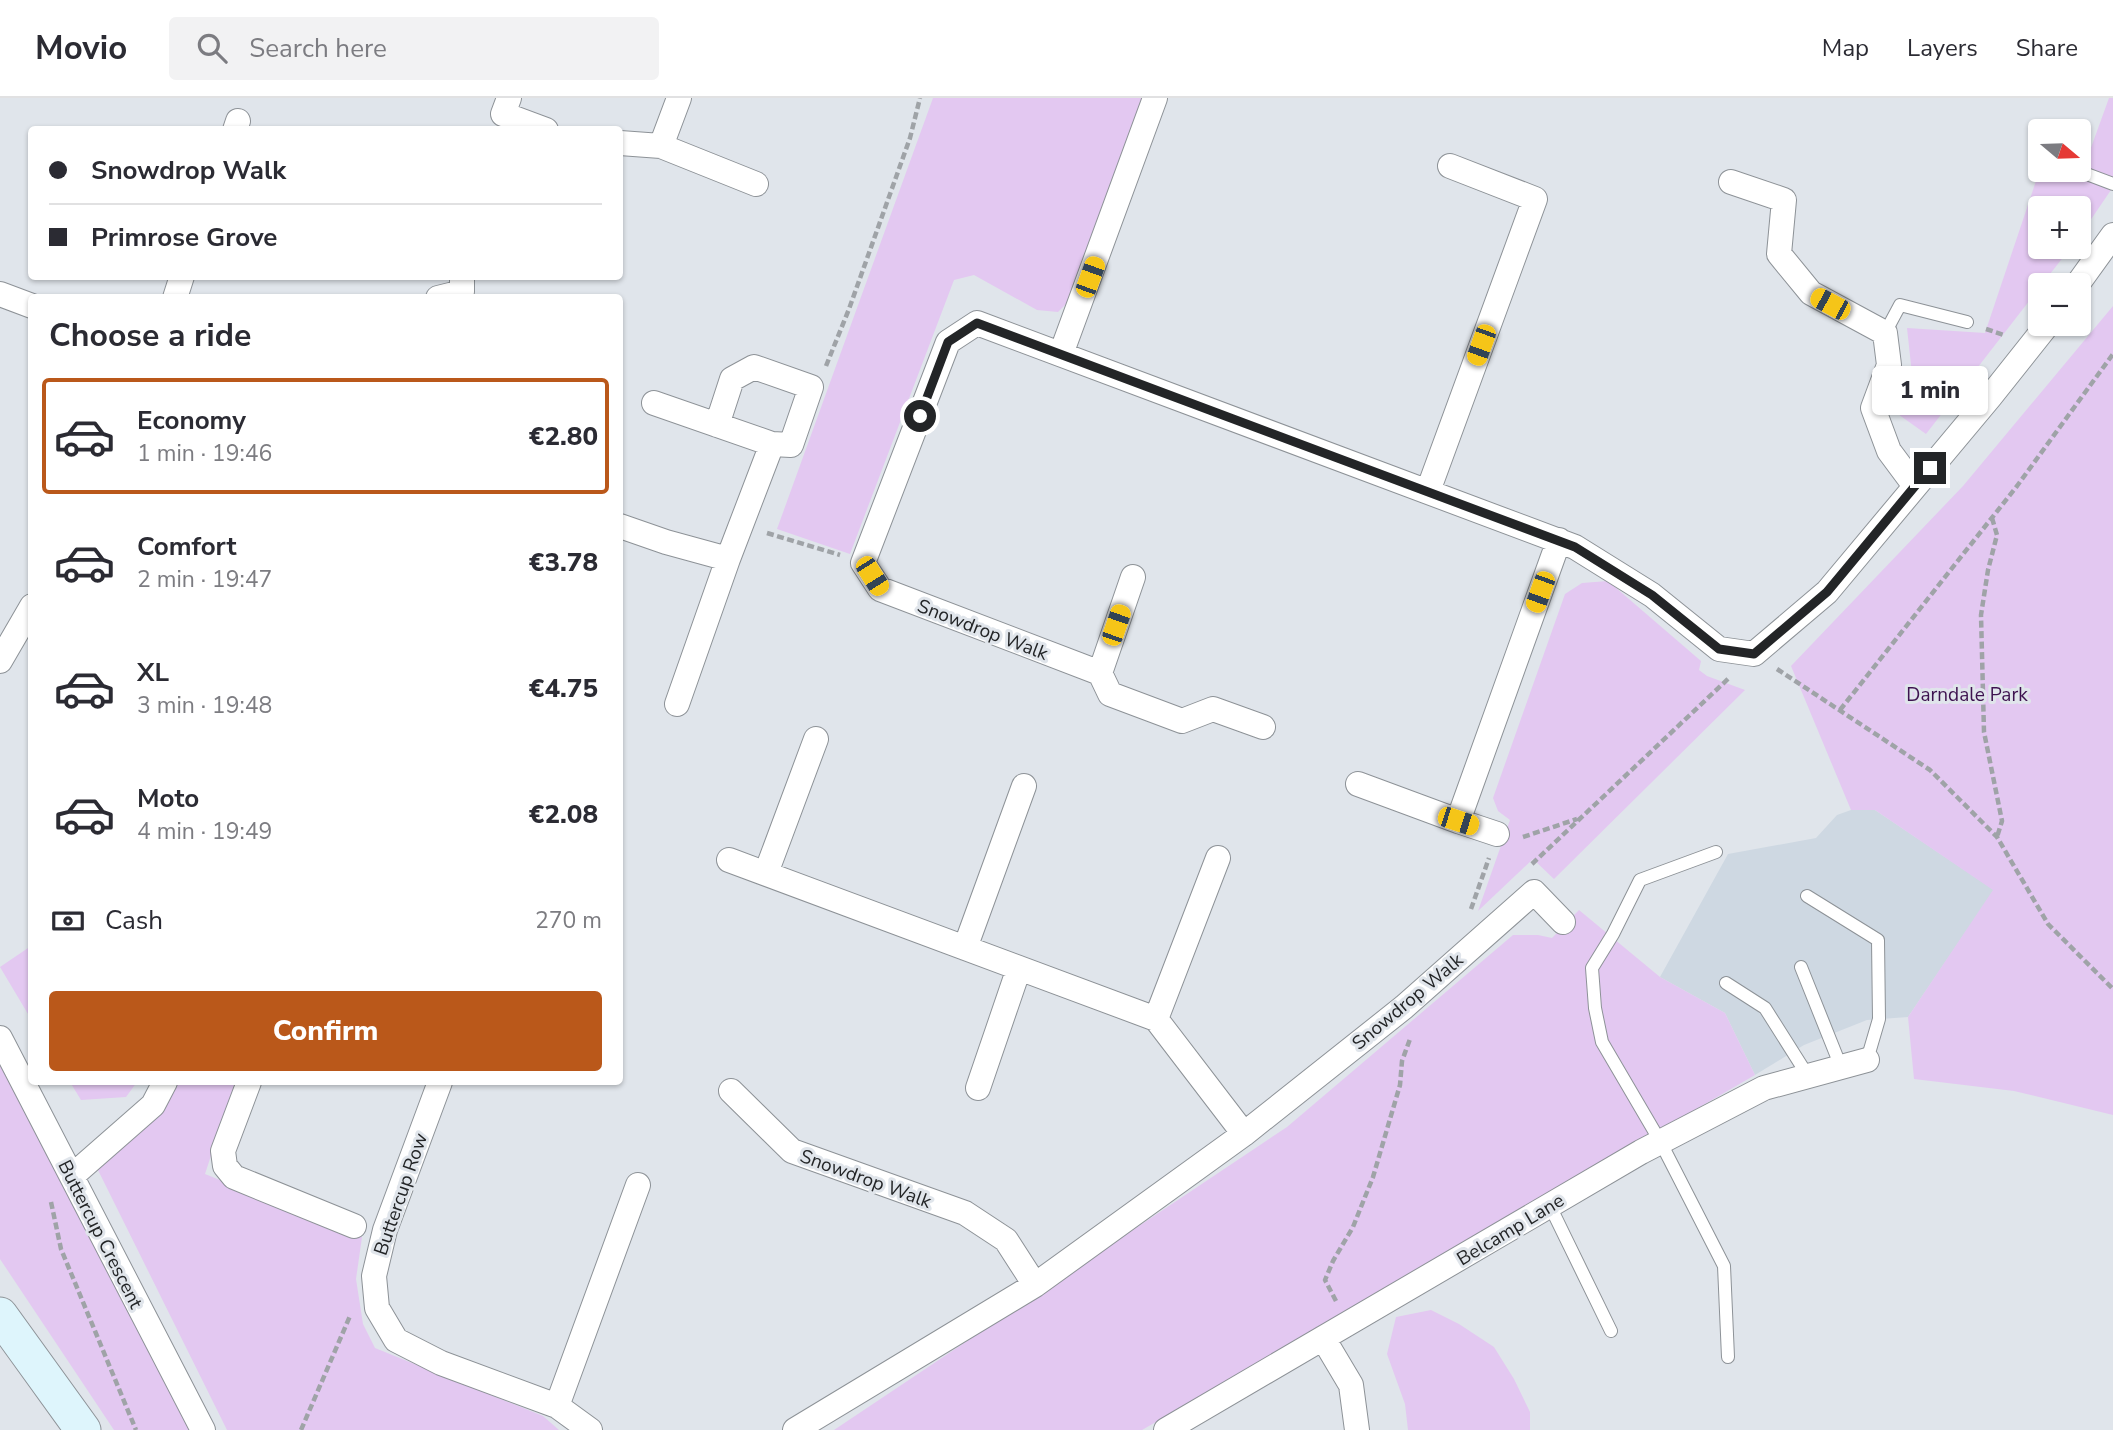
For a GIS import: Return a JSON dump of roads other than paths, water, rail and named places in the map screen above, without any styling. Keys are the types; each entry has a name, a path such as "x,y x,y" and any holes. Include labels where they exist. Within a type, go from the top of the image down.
{"main road":[{"path":"0,1314 83,1430"}],"street":[{"path":"509,98 503,114 535,126"},
{"path":"661,146 679,98"},
{"path":"1156,98 1062,354 1575,547 1652,595 1719,649 1754,654 1827,592 2038,336"},
{"path":"623,143 661,146 756,184"},
{"path":"1428,491 1535,199 1450,166"},
{"path":"1731,183 1784,200 1779,254 1811,293 1885,333 1889,365 1873,408 1889,451 1915,486"},
{"path":"2085,273 2113,234"},
{"path":"0,294 28,304"},
{"name":"Snowdrop Walk","path":"1062,354 977,323 948,342 863,562 880,589 1100,673 1110,694 1182,720 1213,709 1263,727"},
{"path":"654,403 717,425 772,444 791,446 811,387 754,368 732,379 717,425"},
{"path":"677,705 772,444"},
{"path":"623,527 728,559"},
{"path":"1458,821 1559,540"},
{"path":"1100,673 1133,577"},
{"path":"0,661 28,614"},
{"path":"766,873 816,739"},
{"path":"1358,784 1458,821 1494,840"},
{"path":"965,948 1024,786"},
{"path":"1156,1019 1218,858"},
{"path":"729,860 1156,1019 1244,1134"},
{"name":"Snowdrop Walk","path":"795,1430 1035,1284 1244,1134 1404,1007 1534,892 1563,922"},
{"path":"978,1088 1019,968"},
{"name":"Buttercup Crescent","path":"0,1038 203,1430"},
{"name":"Belcamp Lane","path":"1166,1430 1660,1142 1764,1088 1867,1060"},
{"path":"72,1176 153,1105 163,1085"},
{"path":"247,1085 223,1151 225,1166 234,1177 354,1226"},
{"name":"Buttercup Row","path":"439,1085 383,1237 374,1276 377,1308 396,1340 441,1363 557,1406 590,1430"},
{"name":"Snowdrop Walk","path":"731,1091 792,1151 965,1213 1006,1240 1035,1284"},
{"path":"557,1406 638,1185"},
{"path":"1323,1338 1351,1385 1357,1430"}],"lane":[{"path":"2091,176 2113,184"},
{"path":"1885,333 1900,305 1967,322"},
{"path":"1716,852 1640,880 1613,934 1592,968 1595,1008 1602,1042 1660,1142 1724,1266 1728,1357"},
{"path":"1807,896 1878,940 1879,1019 1867,1060"},
{"path":"1801,967 1841,1067"},
{"path":"1726,983 1765,1009 1808,1076"},
{"path":"1550,1206 1611,1331"}],"park label":[{"name":"Darndale Park","path":"1967,694"}]}
